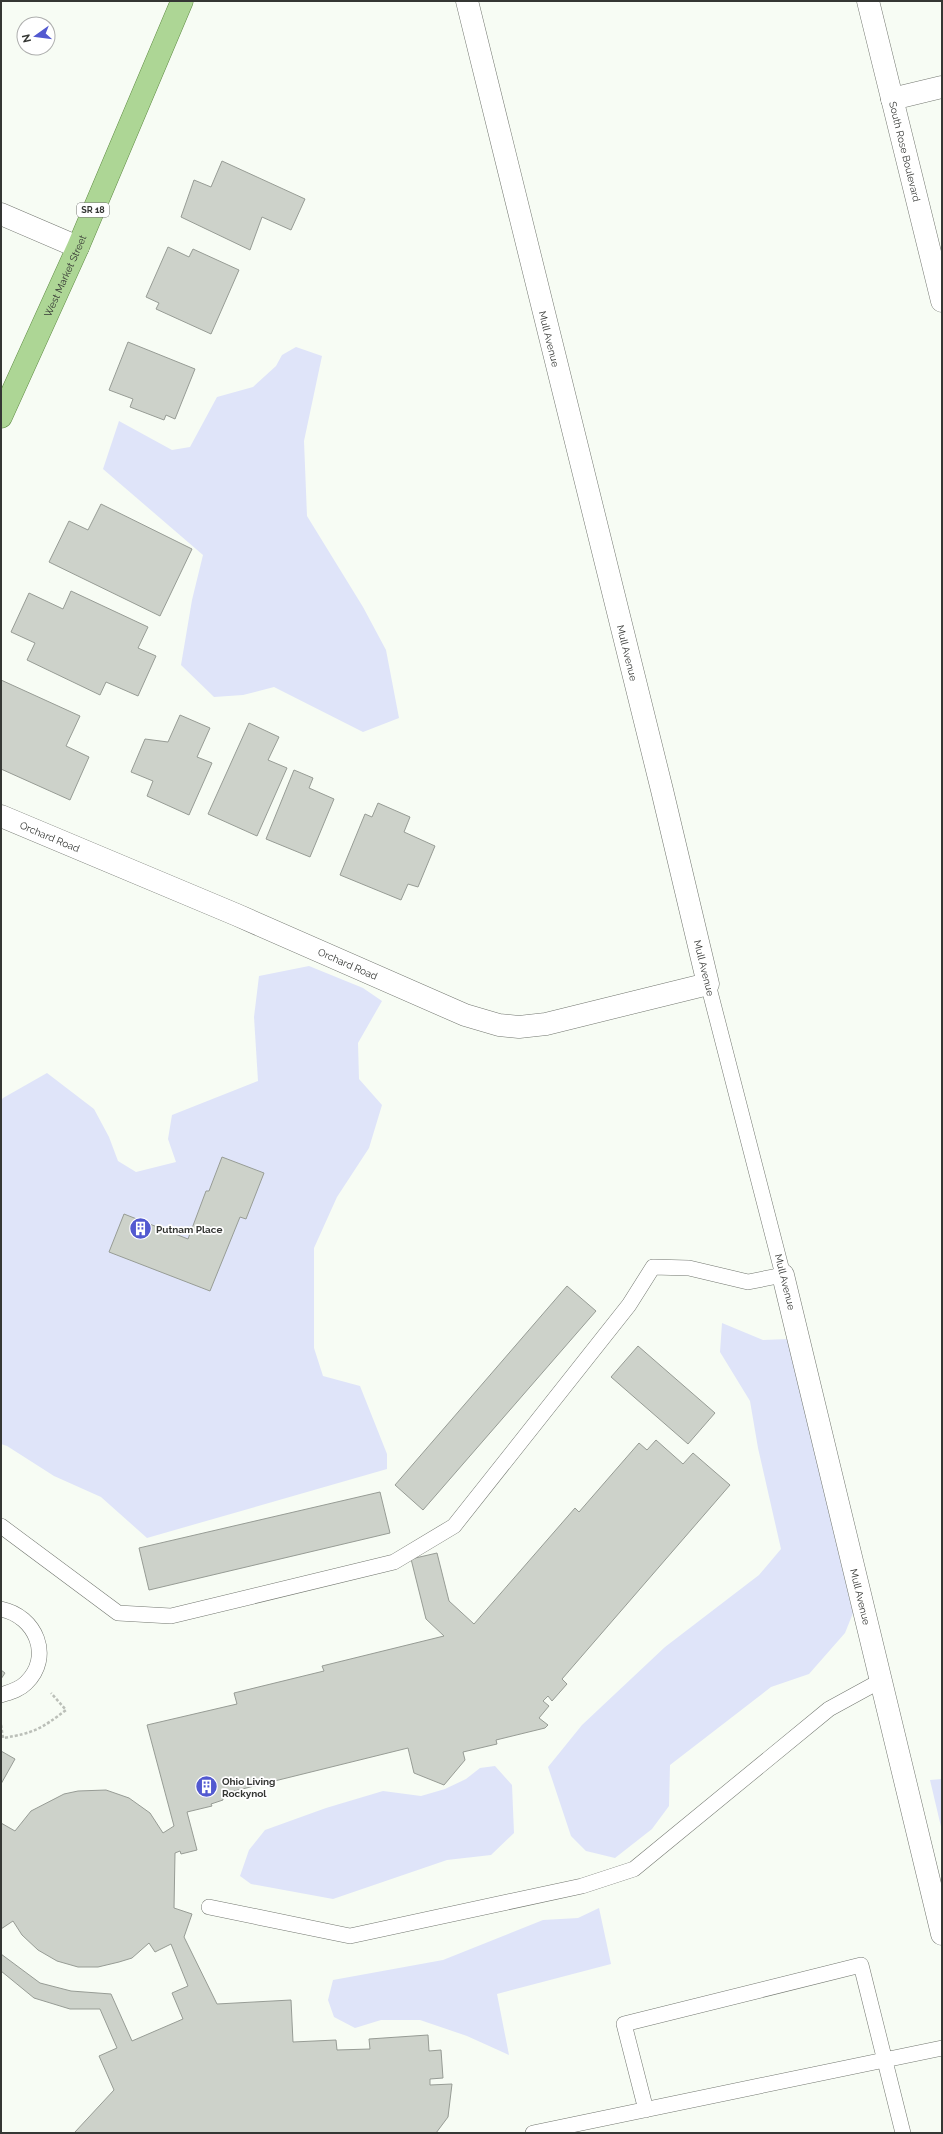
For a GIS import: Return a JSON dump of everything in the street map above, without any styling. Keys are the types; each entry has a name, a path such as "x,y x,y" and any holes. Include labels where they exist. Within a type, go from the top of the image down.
{"main road":[{"name":"West Market Street","path":"1,417 78,247 182,1"}],"street":[{"name":"Mull Avenue","path":"467,1 660,782 708,984"},
{"name":"South Rose Boulevard","path":"868,1 942,301"},
{"path":"892,99 942,87"},
{"path":"1,214 78,247"},
{"name":"Orchard Road","path":"1,816 237,915 465,1015 498,1025 519,1027 546,1024 708,984"},
{"name":"Mull Avenue","path":"783,1275 882,1680 942,1934"}],"lane":[{"name":"Mull Avenue","path":"708,984 783,1275"},
{"path":"1,1526 118,1613 171,1616 394,1562 454,1526 629,1304 653,1267 689,1268 748,1282 783,1275"},
{"path":"1,1609 11,1611 24,1618 33,1630 38,1643 39,1658 32,1675 26,1683 15,1691 1,1695"},
{"path":"209,1907 350,1936 582,1886 634,1869 829,1709 882,1680"},
{"path":"646,2110 624,2024 861,1965 903,2133"},
{"path":"533,2133 942,2048"}],"path":[{"path":"1,1725 3,1738 27,1734 40,1729 66,1710 32,1675"}],"shaded area":[{"path":"296,347 322,356 304,441 307,516 363,607 386,650 399,718 363,732 274,687 243,695 214,697 181,665 192,600 203,555 103,469 119,421 172,450 190,447 217,397 253,387 276,366 282,355"},
{"path":"309,966 363,988 382,1001 358,1043 359,1079 382,1105 369,1148 337,1197 314,1248 314,1348 323,1376 360,1386 387,1454 387,1469 147,1538 101,1497 54,1476 7,1446 1,1444 1,1101 3,1098 47,1073 94,1109 109,1137 118,1161 136,1172 176,1162 168,1139 172,1115 258,1081 254,1017 259,976"},
{"path":"722,1323 763,1340 788,1339 853,1613 845,1633 809,1674 771,1687 670,1765 669,1806 652,1829 615,1858 586,1851 571,1836 548,1767 582,1725 665,1647 759,1575 781,1549 758,1448 750,1401 720,1352"},
{"path":"495,1766 512,1785 514,1833 491,1855 447,1860 333,1899 251,1884 240,1876 249,1850 265,1830 326,1808 383,1791 421,1796 445,1789 466,1779 480,1768"},
{"path":"942,1779 942,1831 930,1780"},
{"path":"599,1908 611,1964 497,1994 509,2055 467,2036 420,2020 381,2020 355,2028 334,2017 328,2000 333,1980 443,1960 543,1920 578,1918"}],"building":[{"path":"222,161 305,199 291,230 262,217 250,250 181,217 194,180 211,187"},
{"path":"168,247 189,257 193,249 239,270 211,334 156,309 159,303 146,297"},
{"path":"128,342 195,369 175,419 166,415 164,420 130,407 133,399 109,390"},
{"path":"101,504 192,549 160,616 49,562 69,521 88,530"},
{"path":"71,591 148,627 138,648 156,656 138,696 106,682 100,695 27,660 35,643 11,632 29,593 63,609"},
{"path":"1,680 80,716 66,746 89,757 70,800 1,769"},
{"path":"180,715 210,728 197,757 212,763 189,815 147,796 153,781 131,772 145,739 168,742"},
{"path":"249,723 279,737 268,760 287,768 257,836 208,814"},
{"path":"294,770 313,778 309,788 334,799 310,857 266,839"},
{"path":"378,803 410,817 404,832 435,846 418,887 408,884 401,900 340,875 365,814 372,817"},
{"name":"Putnam Place","path":"222,1157 264,1173 246,1219 240,1217 210,1291 109,1252 124,1214 188,1239 206,1191 209,1191"},
{"path":"567,1286 596,1311 423,1510 395,1485"},
{"path":"638,1346 715,1413 688,1444 611,1377"},
{"name":"Ohio Living Rockynol","path":"656,1440 683,1464 693,1453 730,1485 562,1679 567,1684 552,1701 548,1696 543,1701 549,1706 539,1718 548,1725 545,1728 496,1740 497,1744 463,1752 465,1760 444,1785 414,1773 408,1748 222,1794 223,1800 211,1804 212,1806 187,1812 197,1850 181,1854 180,1851 175,1853 174,1908 192,1914 184,1937 217,2004 291,2000 293,2042 336,2040 337,2050 370,2049 369,2039 428,2035 429,2051 441,2050 443,2078 430,2079 430,2085 452,2084 448,2117 436,2133 75,2132 114,2090 99,2056 117,2048 100,2009 70,2009 34,1998 1,1971 1,1954 40,1983 71,1991 111,1994 132,2041 183,2019 172,1993 188,1986 171,1944 155,1952 149,1943 132,1958 98,1967 78,1967 57,1961 38,1950 22,1935 13,1921 1,1929 1,1823 15,1831 31,1811 64,1794 78,1791 106,1790 129,1798 150,1813 163,1833 174,1826 147,1725 237,1704 234,1693 324,1671 322,1666 444,1636 426,1619 411,1559 437,1553 449,1601 474,1624 575,1508 579,1512 639,1443 647,1450"},
{"path":"380,1492 390,1533 149,1590 139,1548"},
{"path":"1,1670 5,1673 1,1679"},
{"path":"1,1751 15,1759 1,1784"}],"place":[{"name":"Putnam Place","path":"141,1229"},
{"name":"Ohio Living Rockynol","path":"207,1787"}]}
